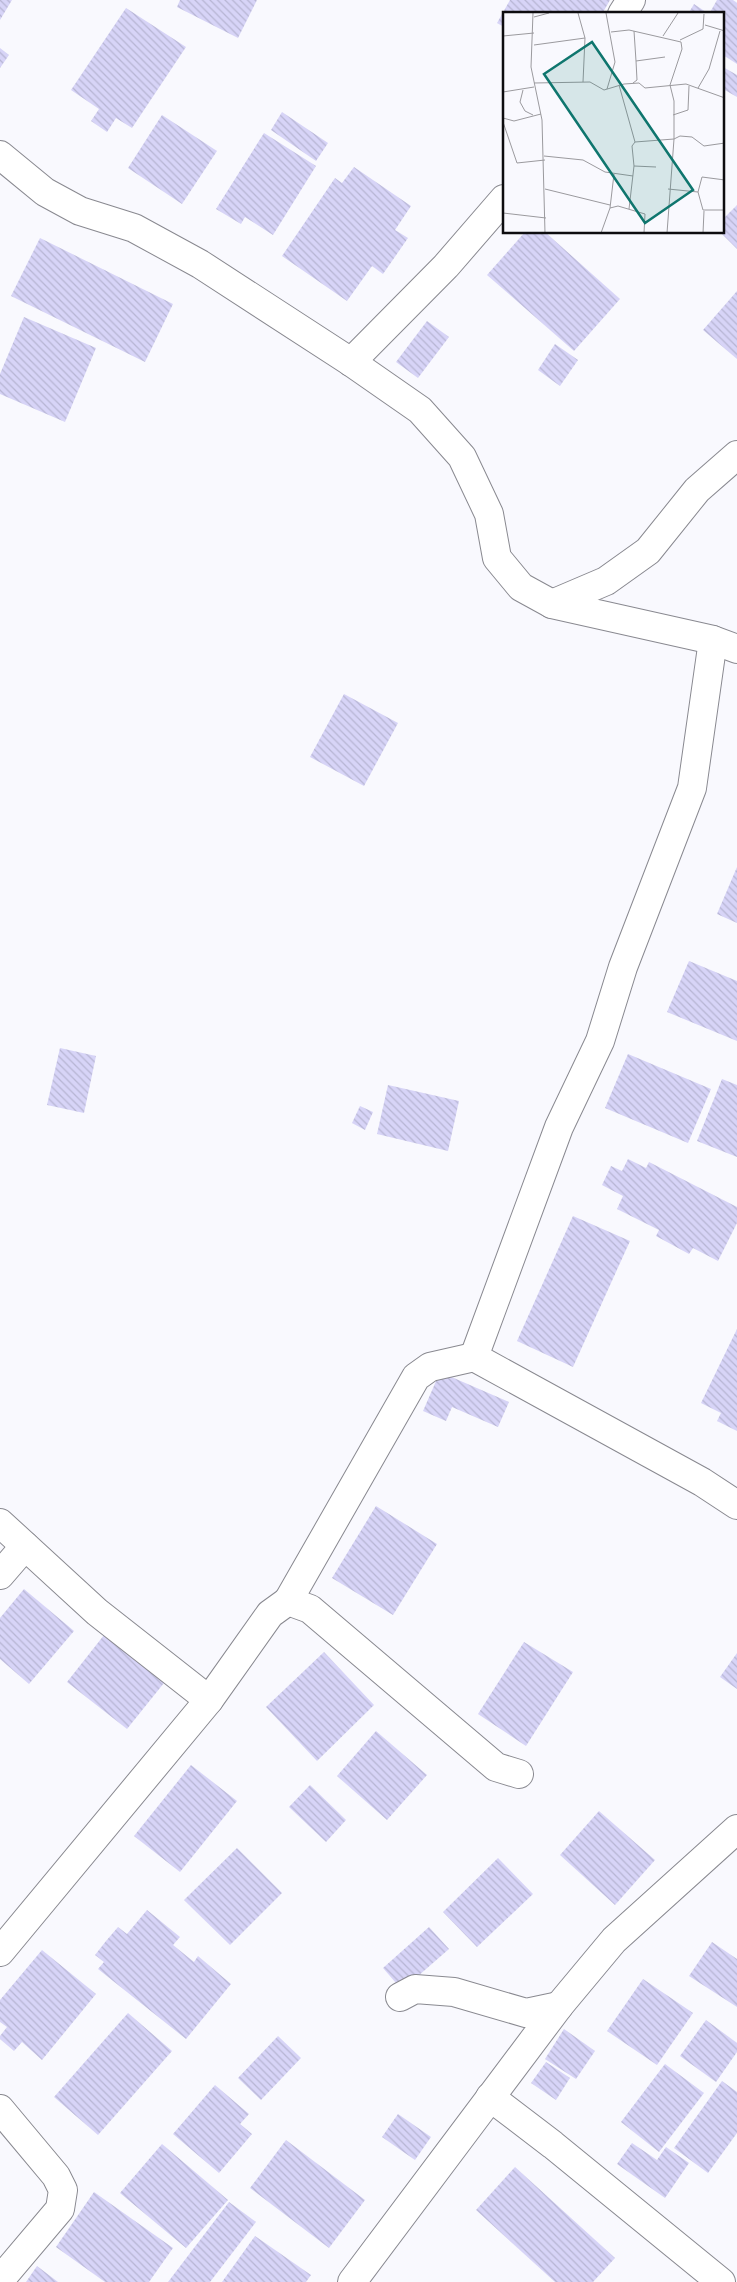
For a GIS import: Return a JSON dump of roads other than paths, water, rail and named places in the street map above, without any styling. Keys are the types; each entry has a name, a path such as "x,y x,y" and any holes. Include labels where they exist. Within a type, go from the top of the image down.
{"street":[{"path":"623,12 631,0"},
{"path":"0,155 45,192 80,211 134,228 200,264 351,362 420,410 462,457 489,514 497,558 521,587 552,604 725,644 692,788 623,967 600,1041 560,1127 474,1357"},
{"path":"351,362 446,266 503,200"},
{"path":"552,604 606,581 648,551 697,490 737,455"},
{"path":"0,1952 210,1700 270,1614 288,1601 416,1378 430,1367 474,1357 702,1482 737,1505"},
{"path":"0,1523 97,1612 210,1700"},
{"path":"0,1575 24,1546"},
{"path":"288,1601 310,1609 496,1767 519,1774"},
{"path":"352,2282 559,2006 614,1940 737,1829"},
{"path":"400,1997 415,1988 454,1992 526,2013 559,2006"},
{"path":"490,2097 553,2145 721,2282"},
{"path":"0,2109 56,2176 63,2190 60,2208 0,2280"}]}
